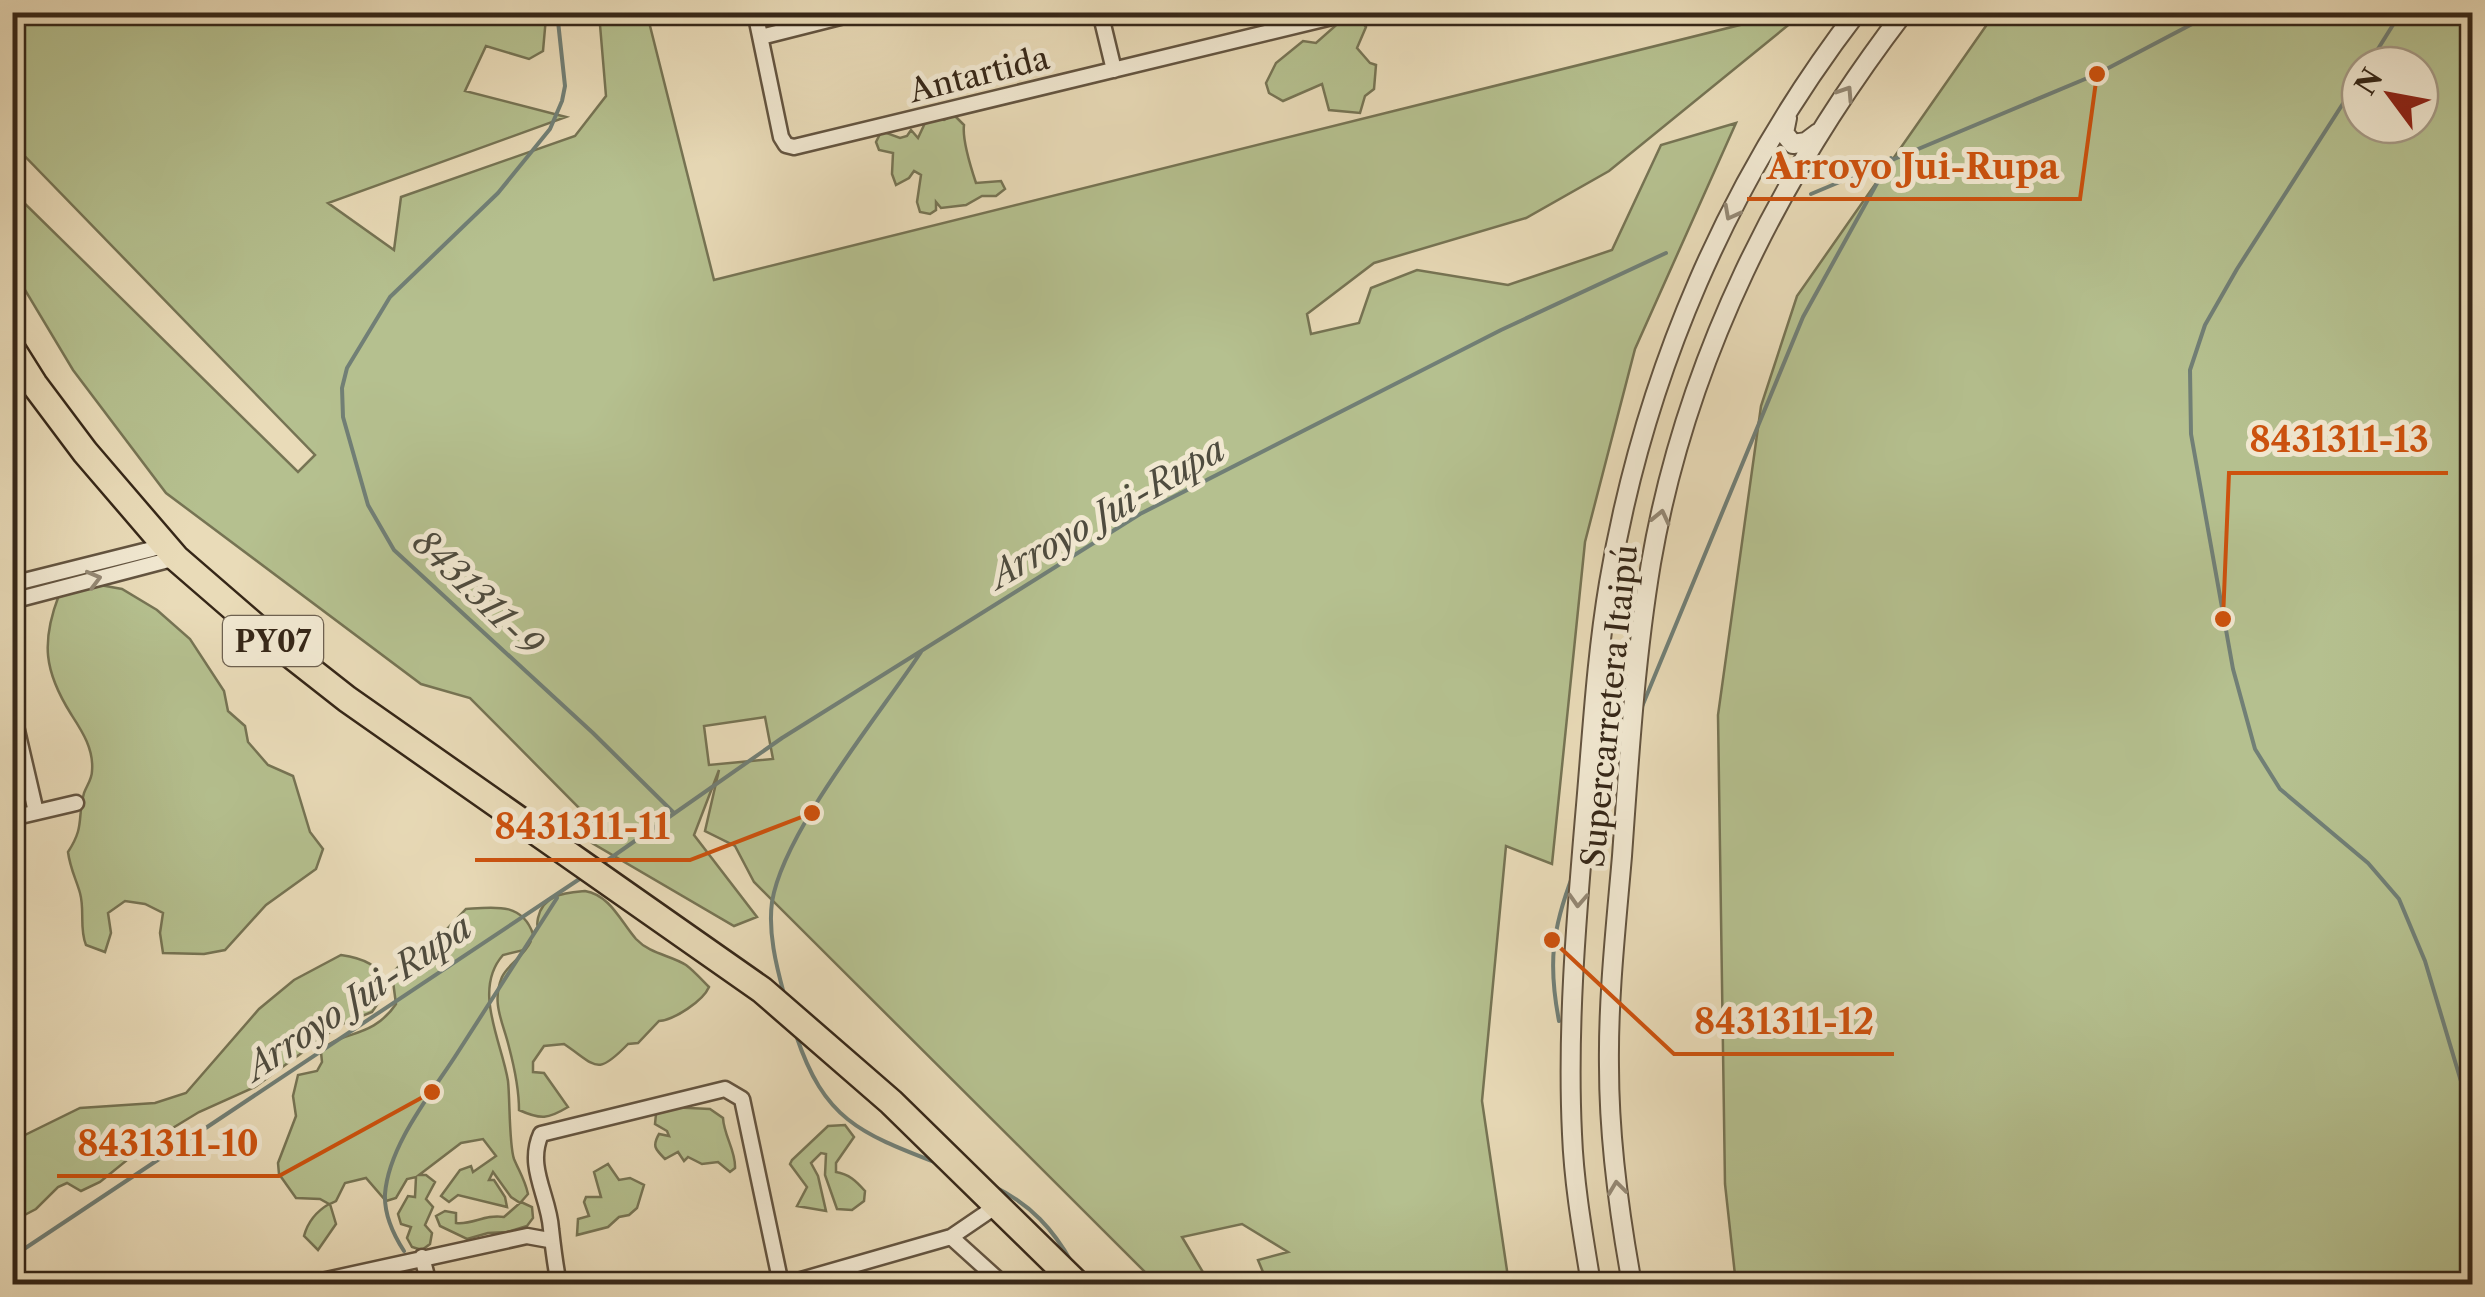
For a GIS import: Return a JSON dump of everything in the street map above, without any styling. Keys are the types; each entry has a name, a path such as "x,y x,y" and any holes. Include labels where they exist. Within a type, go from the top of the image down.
{"highway":[{"name":"PY07","path":"12,349 85,452 170,552 258,629 347,699 762,990 892,1102 1077,1284"}],"street":[{"path":"755,12 761,37 860,12"},
{"path":"1100,12 1114,70"},
{"name":"Antartida","path":"761,37 781,137 786,145 794,147 1353,12"},
{"name":"Supercarretera Itaipú","path":"1591,1284 1572,1138 1572,1030 1579,884 1609,581 1644,427 1679,321 1728,218 1790,108 1858,12"},
{"name":"Supercarretera Itaipú","path":"1632,1284 1616,1185 1608,1068 1626,791 1652,560 1689,410 1720,324 1769,222 1822,128 1904,12"},
{"path":"1790,108 1784,133 1793,144 1806,142 1822,128"},
{"path":"12,584 170,552"},
{"path":"12,601 170,552"},
{"path":"12,709 36,812"},
{"path":"12,818 76,804"},
{"path":"559,1284 549,1240 552,1232 538,1183 536,1147 541,1134 725,1088 742,1099 784,1284 950,1237 995,1207"},
{"path":"308,1284 527,1236 549,1240"},
{"path":"950,1237 1002,1284"},
{"path":"422,1257 429,1284"}],"green space":[{"path":"537,12 546,17 543,51 529,59 486,46 465,91 566,117 328,203 394,250 401,197 575,136 606,96 599,13 637,13 649,22 714,280 1776,13 1825,13 1819,20 1792,22 1609,171 1526,218 1374,263 1307,314 1311,334 1359,323 1371,288 1417,270 1508,285 1612,250 1661,145 1736,123 1635,349 1585,542 1552,864 1506,846 1482,1101 1509,1284 1268,1284 1258,1260 1288,1252 1242,1224 1182,1237 1210,1284 1157,1284 754,882 735,846 705,831 719,770 694,835 757,917 734,926 592,843 593,822 470,698 421,684 166,493 73,370 13,270 13,192 298,472 315,455 13,144 13,13","holes":["765,717 773,759 709,765 704,726"]},
{"path":"1995,13 2472,13 2472,1284 1736,1284 1725,1184 1718,715 1761,406 1797,296"},
{"path":"1354,14 1366,27 1357,48 1376,65 1374,89 1365,96 1360,113 1329,110 1322,84 1283,101 1269,93 1266,83 1276,63 1303,41 1316,43"},
{"path":"954,115 964,125 976,183 1001,181 1005,189 996,196 982,196 966,205 941,208 936,202 936,210 930,214 920,212 917,202 921,175 914,171 896,185 893,153 879,150 876,142 884,132 900,138 911,130 918,138 925,123 933,117 944,120"},
{"path":"100,585 122,589 157,610 190,639 224,691 228,711 245,726 248,742 268,765 293,776 310,832 323,849 316,869 266,905 225,950 163,953 163,913 145,904 125,901 108,913 111,933 105,952 86,945 81,900 68,852 79,829 84,793 91,777 91,755 55,684 48,642 59,595"},
{"path":"585,891 608,903 642,944 689,967 709,987 706,992 680,1013 659,1021 638,1043 628,1044 602,1064 590,1062 564,1044 544,1046 533,1062 533,1072 544,1073 568,1107 539,1117 519,1110 498,1004 502,977 524,952 531,941 524,950 503,955 494,969 489,1000 508,1081 512,1152 528,1194 521,1202 532,1207 533,1218 527,1226 467,1239 440,1226 436,1216 445,1211 456,1213 456,1223 462,1223 504,1217 520,1203 493,1172 489,1180 494,1180 507,1207 458,1195 449,1202 441,1196 460,1170 471,1166 473,1172 496,1156 483,1139 461,1143 419,1175 435,1182 426,1199 433,1207 425,1225 432,1233 430,1244 422,1250 412,1247 407,1238 411,1227 401,1224 398,1214 408,1196 415,1197 416,1177 407,1179 396,1198 386,1201 366,1178 345,1183 336,1201 330,1204 336,1224 318,1250 304,1236 314,1217 329,1204 320,1199 296,1198 279,1174 278,1163 296,1116 293,1096 298,1075 317,1071 322,1062 321,1052 328,1045 377,1024 387,1015 396,1004 392,974 425,952 466,909 506,909 522,916 533,934 541,910 550,899"},
{"path":"341,955 370,964 385,979 389,987 372,1012 340,1025 255,1087 199,1112 148,1143 100,1182 81,1191 67,1183 58,1187 36,1209 13,1221 13,1147 21,1137 80,1108 155,1103 186,1093 259,1009 294,980"},
{"path":"668,1107 710,1109 723,1118 735,1168 730,1172 718,1162 702,1164 688,1157 684,1161 678,1152 665,1159 655,1145 659,1134 669,1136 655,1124 656,1114"},
{"path":"845,1125 854,1137 836,1163 836,1172 849,1176 862,1187 864,1201 852,1210 837,1209 825,1175 826,1154 821,1153 811,1163 826,1211 797,1206 807,1187 790,1164 792,1160 828,1126"},
{"path":"608,1164 619,1180 630,1178 644,1185 637,1208 608,1227 577,1235 578,1219 589,1216 586,1197 601,1197 594,1172"}],"waterway":[{"name":"8431311-9","path":"557,12 565,86 550,129 498,193 390,297 347,368 342,388 343,417 368,505 394,550 674,813"},
{"name":"Arroyo Jui-Rupa","path":"1811,194 2097,74 2215,12"},
{"path":"2380,45 2401,12"},
{"path":"2340,108 2205,325 2190,370 2191,434 2233,669 2255,749 2280,789 2368,863 2399,899 2425,961 2472,1118"},
{"path":"1641,709 1803,317 1891,158"},
{"name":"Arroyo Jui-Rupa","path":"602,864 782,738 1140,514 1501,330 1666,253"},
{"path":"784,994 771,925 772,902 780,874 813,808 921,652"},
{"path":"1593,825 1622,756"},
{"path":"1559,1021 1554,947 1573,875"},
{"name":"Arroyo Jui-Rupa","path":"12,1257 581,878"},
{"path":"404,1251 390,1224 385,1202 394,1156 413,1120 557,898"},
{"path":"796,1035 807,1063 832,1105 865,1131 937,1163"},
{"path":"995,1187 1040,1219 1072,1263"}],"place":[{"name":"Arroyo Jui-Rupa","path":"2097,74"},
{"name":"8431311-13","path":"2223,619"},
{"name":"8431311-11","path":"812,813"},
{"name":"8431311-12","path":"1552,940"},
{"name":"8431311-10","path":"432,1092"}]}
